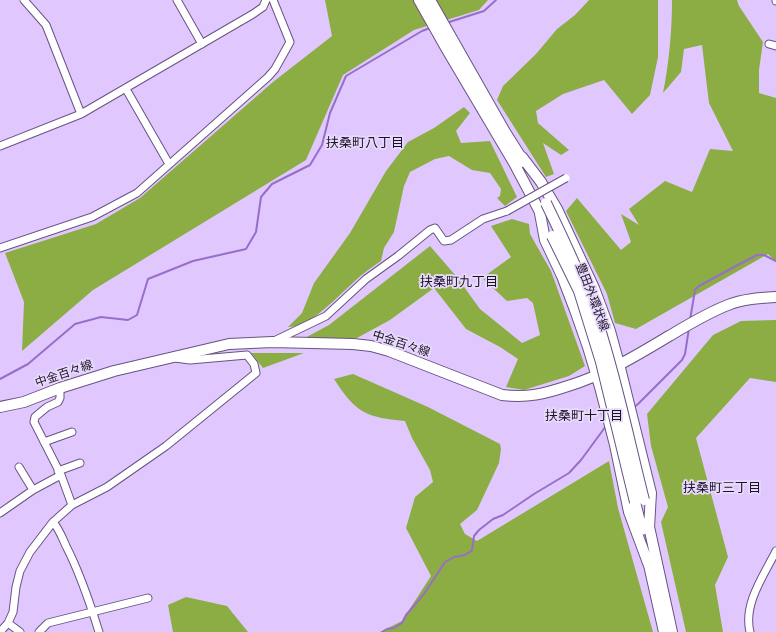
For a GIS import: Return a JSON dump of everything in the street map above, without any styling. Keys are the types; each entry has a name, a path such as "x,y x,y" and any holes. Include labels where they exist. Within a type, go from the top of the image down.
{"street":[{"path":"24,0 46,25 81,114"},
{"path":"177,0 202,44"},
{"path":"0,146 81,114 253,14 263,7 266,0"},
{"path":"0,248 92,217 137,192 268,77 275,69 290,42 273,0"},
{"name":"豊田外環状線","path":"419,0 446,48 522,157 542,205 552,236 578,291 601,362 649,528 672,632"},
{"name":"豊田外環状線","path":"430,0 486,106 577,270 598,324 620,402 640,501 651,571 664,632"},
{"path":"126,88 169,164"},
{"path":"522,157 545,189 557,209 594,288 610,331 620,364 651,493 649,528"},
{"path":"272,342 326,316 366,279 430,230 435,228 444,241 450,240 483,219 507,211 566,178"},
{"path":"542,205 545,240 576,310 597,376 615,445 629,512 651,571"},
{"name":"中金百々線","path":"0,407 24,402 60,388 114,371 229,344 272,342 353,344 371,346 389,351 502,395 520,397 545,394 597,376 688,325 729,305 748,300 776,297"},
{"path":"0,632 8,623 13,612 16,587 20,571 30,552 53,522 72,505 106,487 166,446 256,373 254,364 247,355 190,360 169,358"},
{"path":"60,388 60,398 58,402 47,407 35,416 34,422 59,473 72,505"},
{"path":"44,442 72,432"},
{"path":"0,513 59,473 80,463"},
{"path":"19,466 33,490"},
{"path":"53,522 71,556 99,632"},
{"path":"750,632 748,622 753,596 776,551"},
{"path":"39,632 46,624 148,598"},
{"path":"8,623 20,632"}],"green space":[{"path":"325,0 488,0 479,10 414,30 343,75 306,160 93,290 22,351 24,302 5,253 96,224 140,198 273,82 332,36"},
{"path":"589,0 658,0 658,57 650,95 632,114 604,80 563,94 536,111 538,123 569,150 561,155 543,143 554,174 546,177 497,100 503,86 536,54 557,29 575,15"},
{"path":"672,0 737,0 739,6 763,42 759,70 759,93 776,98 776,262 768,254 636,329 615,323 607,294 566,211 577,198 621,250 631,242 621,214 639,225 629,209 665,181 692,192 710,149 733,151 709,103 702,45 684,49 681,72 663,93 670,46"},
{"path":"464,107 470,113 456,131 461,143 490,141 517,197 505,206 497,198 500,196 501,189 490,173 472,170 449,156 435,159 410,172 404,186 394,232 384,248 381,261 363,274 317,315 297,326 288,327 302,313 314,283 350,233 386,171 408,142 434,128"},
{"path":"512,219 529,224 530,234 551,271 585,366 569,376 524,390 506,387 518,359 500,347 466,329 434,288 390,320 357,338 301,340 329,325 430,246 456,276 480,309 522,343 540,335 533,303 527,298 507,301 482,278 511,257 491,226"},
{"path":"776,320 776,382 750,378 696,438 728,557 715,585 723,632 686,632 661,522 668,507 651,446 647,414 713,335 741,321"},
{"path":"251,353 304,353 263,368"},
{"path":"353,374 428,407 500,444 501,449 499,463 477,510 460,524 465,534 477,541 609,461 618,508 653,632 380,632 402,621 431,576 406,528 415,497 433,482 430,470 412,438 405,421 367,414 346,396 334,379"},
{"path":"186,597 227,606 248,632 173,632 168,605"}],"waterway":[{"path":"446,23 484,11 496,0"},
{"path":"0,379 28,364 75,324 101,317 128,320 137,315 148,279 193,261 246,249 256,232 261,197 272,184 310,165 322,145 330,113 346,76 422,31 430,28"},
{"path":"690,320 695,290 699,286 757,255 764,255 776,261"},
{"path":"633,408 682,360 685,354 689,328"},
{"path":"382,632 387,629 394,628 402,623 406,615 424,594 445,562 454,557 465,555 472,550 474,536 479,530 493,519 503,515 569,473 581,460 606,426"}],"district":[{"name":"扶桑町八丁目","path":"365,143"},
{"name":"扶桑町九丁目","path":"459,282"},
{"name":"扶桑町十丁目","path":"584,416"},
{"name":"扶桑町三丁目","path":"722,488"}]}
